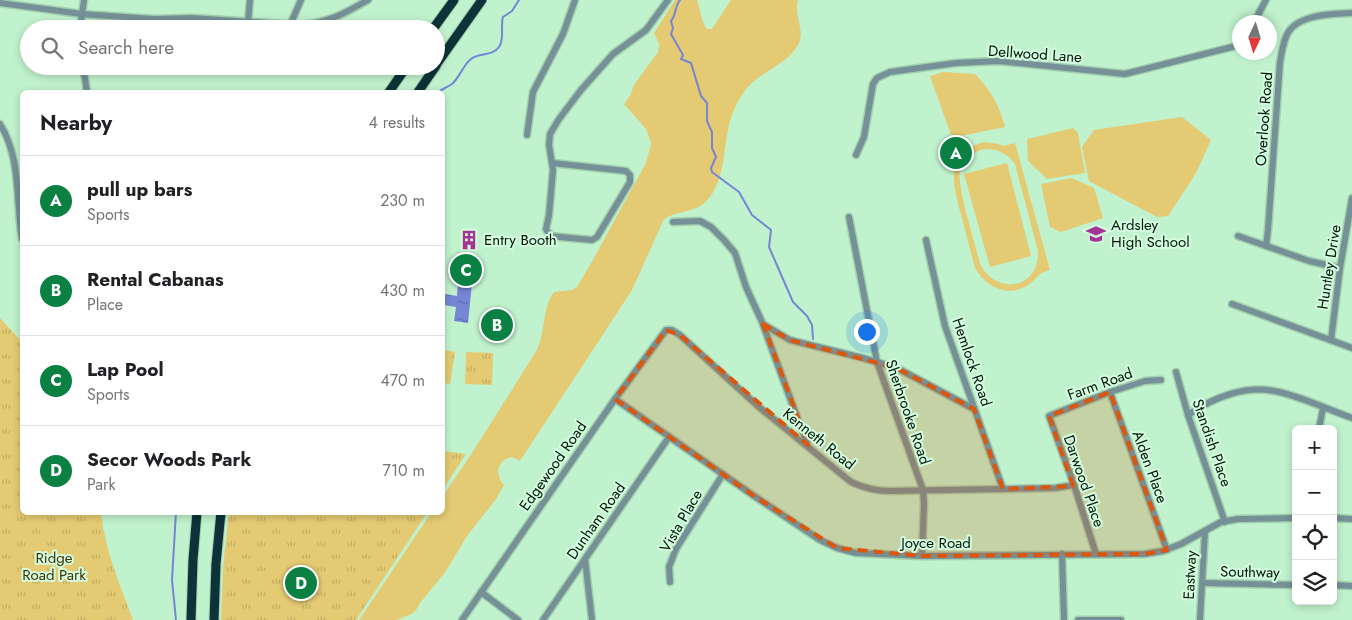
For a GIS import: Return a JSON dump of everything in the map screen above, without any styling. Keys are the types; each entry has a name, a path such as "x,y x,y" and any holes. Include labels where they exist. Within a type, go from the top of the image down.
{"highway":[{"path":"440,20 454,0"},
{"path":"445,53 482,0"},
{"path":"390,90 401,75"},
{"path":"419,90 430,75"},
{"path":"191,620 193,560 198,515"},
{"path":"214,620 216,564 221,515"}],"street":[{"path":"81,20 84,0"},
{"path":"248,20 250,0"},
{"path":"292,20 302,0"},
{"path":"330,20 368,0"},
{"path":"527,134 533,92 563,34 575,0"},
{"path":"551,161 626,171 630,176 627,186 597,237 592,240 550,236 546,229 553,170 551,161 549,145 550,134 581,90 613,54 646,30 668,0"},
{"path":"1258,15 1266,0"},
{"path":"0,3 29,3 82,14 154,19 193,18 220,20"},
{"name":"Overlook Road","path":"1266,246 1280,62 1284,44 1289,32 1296,24 1309,18 1352,13"},
{"name":"Dellwood Lane","path":"856,155 864,137 873,84 877,78 890,72 956,63 999,61 1125,74 1232,47"},
{"path":"84,75 87,90"},
{"path":"0,124 11,149 20,223"},
{"name":"Huntley Drive","path":"1331,340 1340,268 1352,198"},
{"name":"Sherbrooke Road","path":"849,217 877,362 923,490 922,556"},
{"path":"673,222 700,221 711,228 735,253 746,287 763,324 808,445"},
{"path":"1238,236 1309,261 1340,268"},
{"name":"Hemlock Road","path":"926,240 944,326 1004,489"},
{"path":"1232,304 1352,348"},
{"path":"763,324 790,340 897,368 974,409"},
{"name":"Kenneth Road","path":"668,330 680,334 759,407 808,445 851,482 862,487 872,490 923,490 1074,486"},
{"name":"Edgewood Road","path":"462,620 615,399 663,333 668,330"},
{"name":"Standish Place","path":"1176,372 1188,415 1225,522"},
{"name":"Farm Road","path":"1049,416 1110,392 1145,382 1161,380"},
{"path":"1188,415 1203,404 1221,397 1241,391 1261,390 1279,392 1352,418"},
{"name":"Alden Place","path":"1110,392 1167,550"},
{"name":"Joyce Road","path":"615,399 820,540 837,548 856,553 922,556 1145,554 1167,550 1225,522 1238,519 1292,518"},
{"path":"1320,425 1323,408"},
{"name":"Darwood Place","path":"1049,416 1096,554"},
{"name":"Dunham Road","path":"543,620 670,437"},
{"name":"Vista Place","path":"670,582 669,566 676,549 723,474"},
{"path":"1337,518 1352,519"},
{"name":"Eastway","path":"1200,620 1205,532"},
{"path":"1062,554 1064,620"},
{"path":"585,559 592,620"},
{"name":"Southway","path":"1203,583 1292,585"},
{"path":"1337,585 1352,586"},
{"path":"480,592 518,620"},
{"path":"1078,620 1121,620"}],"highlighted area":[{"path":"763,324 790,340 897,368 974,409 1003,489 1073,486 1049,416 1110,392 1167,550 1145,554 922,556 837,548 754,496 615,399 666,330 680,335 808,445"}],"green space":[{"path":"675,0 697,0 705,26 707,29 712,29 731,0 798,0 797,11 801,34 798,45 779,64 756,79 741,96 730,120 721,170 715,189 710,197 698,207 664,219 632,290 520,461 512,457 500,464 498,472 504,485 496,499 467,536 446,571 412,614 396,620 359,620 430,515 445,515 445,493 537,350 550,298 554,292 572,290 577,287 646,163 651,144 646,129 624,104 630,96 634,85 658,52 659,44 654,33"},
{"path":"943,72 975,74 994,98 1005,127 955,137 951,135 930,76"},
{"path":"1182,117 1211,140 1196,173 1168,216 1157,217 1089,181 1082,147 1094,130"},
{"path":"1073,128 1078,133 1085,173 1047,179 1028,161 1027,139"},
{"path":"984,142 1003,146 1015,143 1050,270 1042,273 1031,283 1020,289 1005,290 991,285 975,268 954,181 954,171 957,162 962,154 971,147","holes":["990,149 1005,154 1015,164 1038,251 1037,264 1032,273 1025,280 1016,284 1006,284 997,281 987,274 980,264 961,188 961,166 977,151"]},
{"path":"1007,163 1031,256 990,267 964,174"},
{"path":"1072,178 1094,188 1103,218 1061,232 1050,227 1041,184"},
{"name":"Ridge Road Park","path":"0,318 20,340 20,515 101,515 109,554 133,620 0,620"},
{"path":"445,350 455,352 450,384 445,383"},
{"path":"466,352 493,353 492,385 465,384"},
{"path":"445,451 466,454 445,486"},
{"path":"229,515 426,515 356,620 221,620 223,566"}],"water":[{"path":"456,261 478,264 476,278 454,276"},
{"path":"458,282 472,283 468,323 454,321 456,307 445,305 445,294 457,296"}],"waterway":[{"path":"442,90 452,84 471,59 493,52 499,47 502,40 503,17 512,11 519,0"},
{"path":"680,0 671,21 673,28 671,34 683,55 681,59 691,63 701,96 707,103 707,121 712,132 712,148 716,157 711,168 712,172 739,192 752,215 771,230 769,247 793,302 807,316 812,325 813,339"},
{"path":"176,515 172,580 176,620"}],"place":[{"name":"pull up bars","path":"956,153"},
{"name":"Ardsley High School","path":"1096,234"},
{"name":"Entry Booth","path":"469,240"},
{"name":"Lap Pool","path":"466,270"},
{"name":"Rental Cabanas","path":"497,325"},
{"name":"Secor Woods Park","path":"301,583"}]}
